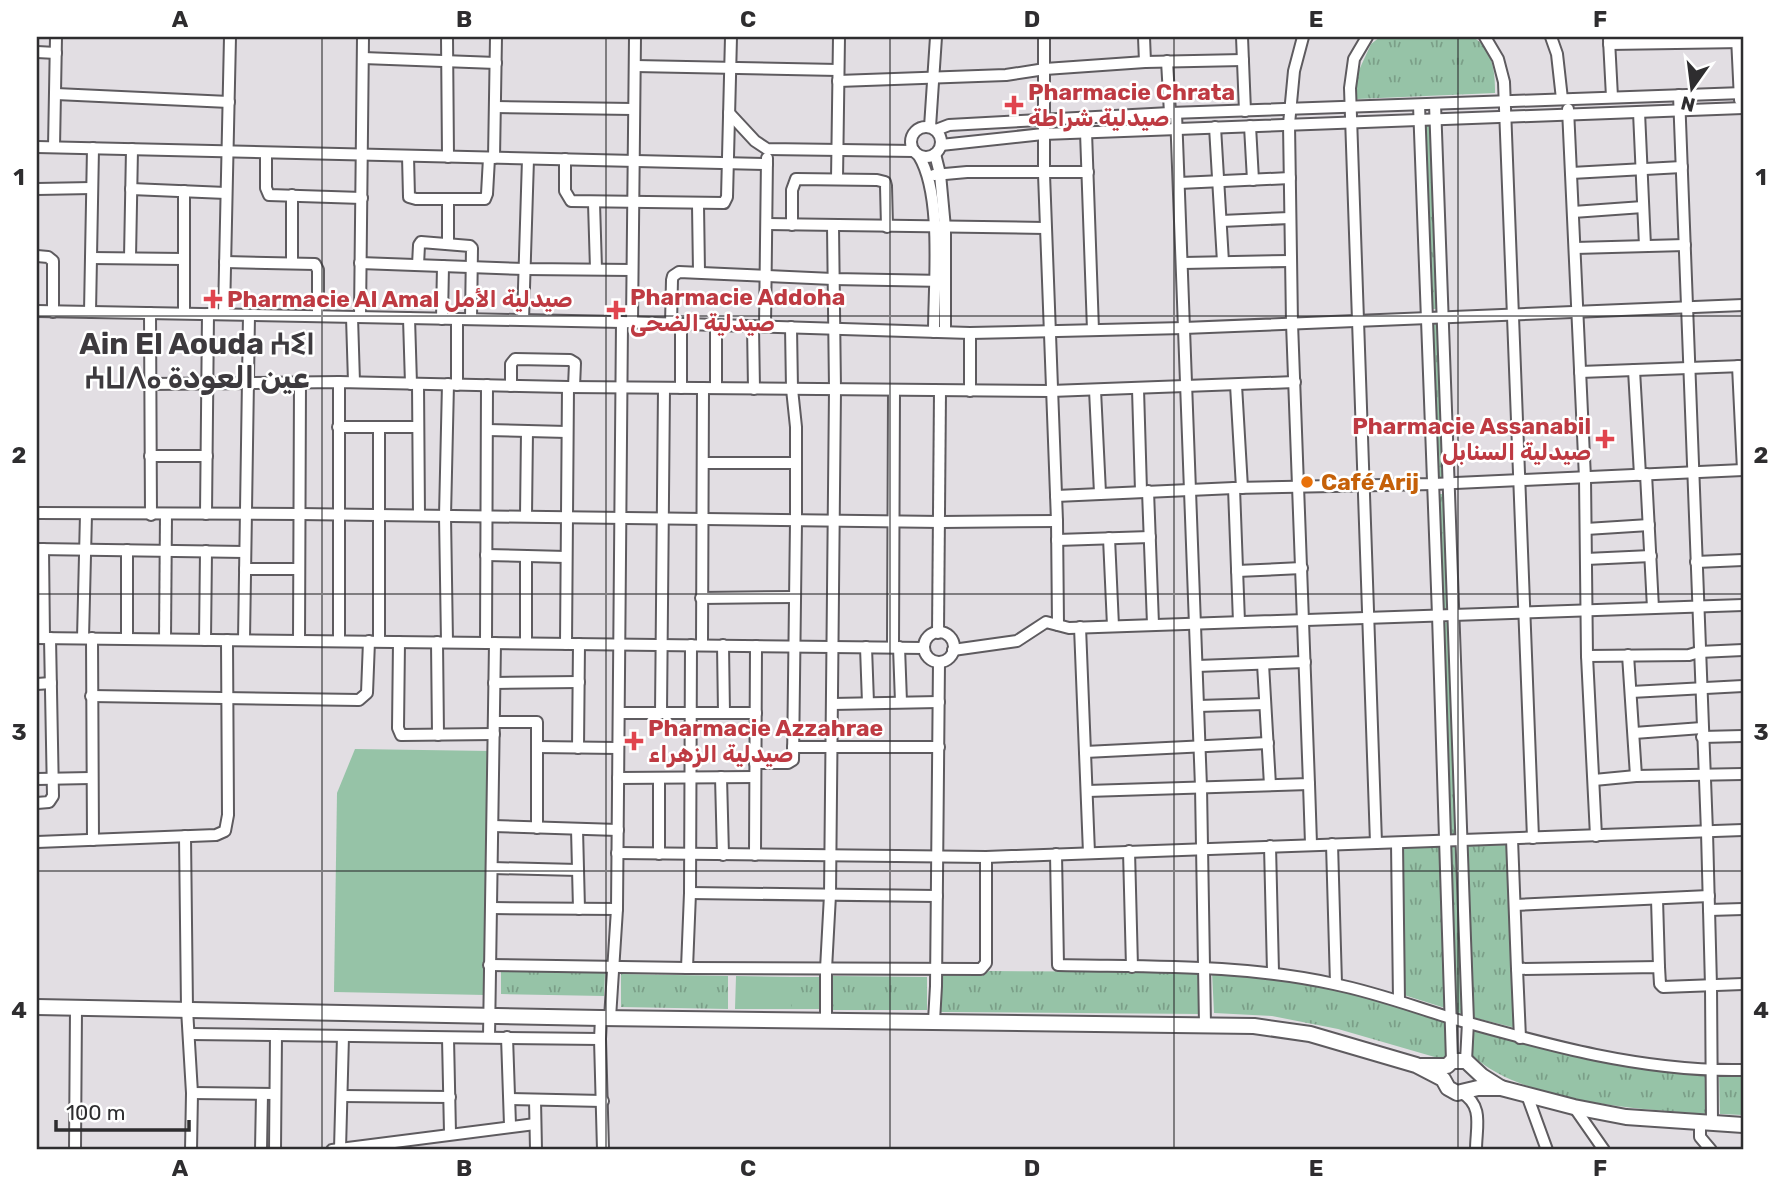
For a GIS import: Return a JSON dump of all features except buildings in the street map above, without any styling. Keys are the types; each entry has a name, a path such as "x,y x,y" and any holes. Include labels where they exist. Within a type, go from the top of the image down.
{"main road":[{"path":"37,1007 606,1018 1254,1026 1310,1034 1416,1065 1457,1067 1501,1088 1574,1107 1626,1117 1743,1125"},
{"path":"1457,1067 1448,1088 1466,1091 1501,1088"},
{"path":"1457,1067 1476,1078 1466,1091"}],"street":[{"path":"54,147 56,37"},
{"path":"224,314 230,37"},
{"path":"354,382 364,155 363,37"},
{"path":"447,37 448,157"},
{"path":"408,156 409,197 485,199 495,107 496,37"},
{"path":"603,1150 600,1039 606,1018 617,909 622,387 632,270 635,37"},
{"path":"565,159 565,191 568,200 575,202 698,205 721,204 726,201 732,37"},
{"path":"837,179 839,37"},
{"path":"936,37 933,128 942,140 934,175 940,228 940,332"},
{"path":"1044,37 1045,228 1057,521 1058,625"},
{"path":"1144,37 1145,62"},
{"path":"1242,37 1245,111"},
{"path":"1303,37 1295,61 1289,124 1290,261 1311,844"},
{"path":"1367,37 1351,70 1351,108 1376,843"},
{"path":"1485,37 1499,59 1504,82 1532,838"},
{"path":"1551,37 1557,54 1568,114 1596,836"},
{"path":"729,113 755,141 767,149 916,153 925,157 938,150 1043,134 1742,108 1739,40 1609,40 1612,97"},
{"path":"37,52 56,53"},
{"path":"363,58 496,63"},
{"path":"635,66 934,78 1006,75 1045,69 1145,62 1243,60"},
{"path":"1167,61 1177,128 1183,263 1203,848 1205,1025"},
{"path":"934,175 911,145 911,137 922,127 1173,113 1742,93"},
{"path":"56,94 229,102"},
{"path":"1679,95 1712,986 1711,1070 1706,1124 1700,1137 1710,1150"},
{"path":"1435,104 1468,1022 1457,1067"},
{"path":"1419,105 1451,1018 1457,1067"},
{"path":"495,107 633,108"},
{"path":"1639,112 1645,246"},
{"path":"1250,126 1253,180"},
{"path":"1215,127 1223,262"},
{"path":"1086,132 1093,330"},
{"path":"37,146 768,164"},
{"path":"90,312 93,148"},
{"path":"130,258 132,149"},
{"path":"754,388 766,275 767,149"},
{"path":"266,153 267,193 362,198"},
{"path":"523,320 528,159"},
{"path":"1571,173 1682,167"},
{"path":"934,175 967,172 1088,172"},
{"path":"792,225 794,182 800,178 885,182 887,227"},
{"path":"1179,183 1290,178"},
{"path":"37,188 92,188"},
{"path":"131,189 226,193"},
{"path":"184,191 184,313"},
{"path":"292,195 292,263"},
{"path":"448,200 448,243"},
{"path":"594,203 596,270"},
{"path":"698,205 699,272"},
{"path":"1573,212 1643,207"},
{"path":"1221,221 1290,218"},
{"path":"767,224 1045,228"},
{"path":"826,1020 833,647 833,226"},
{"path":"418,265 419,243 470,246 471,319"},
{"path":"1575,248 1685,245"},
{"path":"37,256 48,257 53,261 54,312"},
{"path":"91,258 184,259"},
{"path":"1183,263 1290,261"},
{"path":"225,262 313,263 317,267 318,316"},
{"path":"360,263 632,270"},
{"path":"442,319 443,266"},
{"path":"681,388 673,276 679,272 940,281"},
{"path":"37,311 627,322 970,333 1184,328 1743,305"},
{"path":"150,313 151,514"},
{"path":"206,514 208,314"},
{"path":"244,640 249,314"},
{"path":"409,318 418,427 419,515"},
{"path":"438,735 445,516 457,319"},
{"path":"716,325 716,388"},
{"path":"755,763 790,763 793,760 796,417 792,389 791,327"},
{"path":"970,333 970,391"},
{"path":"511,386 511,364 515,359 573,361 568,432 566,644"},
{"path":"1056,495 1434,484 1743,470 1740,366 1580,372"},
{"path":"1634,370 1649,525 1653,608"},
{"path":"299,641 300,382"},
{"path":"339,382 339,641"},
{"path":"150,384 354,382 571,387 1051,391 1295,382"},
{"path":"487,385 486,555 494,683 488,1037"},
{"path":"1236,385 1239,622"},
{"path":"661,713 664,388"},
{"path":"687,968 691,713 701,598 703,388"},
{"path":"1138,389 1144,491 1150,537 1153,624"},
{"path":"894,390 896,647 901,702"},
{"path":"1095,390 1100,493"},
{"path":"938,633 940,391"},
{"path":"338,427 418,427"},
{"path":"91,696 359,700 367,693 374,641 380,515 379,427"},
{"path":"487,429 568,432"},
{"path":"526,516 527,431"},
{"path":"150,456 207,456"},
{"path":"703,463 796,463"},
{"path":"37,513 568,516 894,522 1057,521"},
{"path":"86,514 93,840"},
{"path":"165,639 166,514"},
{"path":"1586,529 1649,525"},
{"path":"1057,540 1150,537"},
{"path":"1109,538 1113,626"},
{"path":"37,803 51,801 52,779 51,683 43,638 40,549 245,552"},
{"path":"127,550 127,639"},
{"path":"205,639 206,551"},
{"path":"486,555 566,557"},
{"path":"526,556 526,643"},
{"path":"1586,559 1651,556"},
{"path":"1696,562 1743,560"},
{"path":"1237,571 1302,568"},
{"path":"245,569 299,569"},
{"path":"701,598 795,597"},
{"path":"924,648 931,659 939,662 948,659 954,650 1017,640 1046,622 1080,627 1743,605"},
{"path":"1080,627 1088,853"},
{"path":"924,648 927,639 938,633 951,638 954,650"},
{"path":"43,638 924,648"},
{"path":"37,842 216,835 227,827 227,640"},
{"path":"399,642 398,732 404,736 438,735 537,722 537,828"},
{"path":"578,748 579,644"},
{"path":"723,645 724,713"},
{"path":"755,855 756,646"},
{"path":"866,647 867,703"},
{"path":"1587,656 1689,655 1743,650"},
{"path":"1628,655 1636,776"},
{"path":"934,1021 937,969 939,662"},
{"path":"1197,666 1305,662"},
{"path":"1263,664 1270,785"},
{"path":"494,683 579,682"},
{"path":"37,684 51,683"},
{"path":"1631,692 1743,686"},
{"path":"832,704 939,702"},
{"path":"1198,706 1265,704"},
{"path":"619,713 756,713"},
{"path":"1634,733 1743,736"},
{"path":"1085,752 1268,743"},
{"path":"537,747 618,748"},
{"path":"793,747 939,747"},
{"path":"1594,780 1636,776 1743,774"},
{"path":"722,777 723,855"},
{"path":"618,778 755,777"},
{"path":"37,779 91,778"},
{"path":"659,778 659,854"},
{"path":"1087,791 1309,784"},
{"path":"493,826 618,830"},
{"path":"577,829 579,909"},
{"path":"617,853 986,858 1311,844 1462,842 1743,831"},
{"path":"185,836 191,1150"},
{"path":"1512,839 1520,1038"},
{"path":"1397,843 1399,1001"},
{"path":"1332,844 1336,984"},
{"path":"1270,846 1273,972"},
{"path":"1129,851 1132,967"},
{"path":"1056,854 1058,965 1273,972 1336,984 1520,1038 1645,1065 1743,1070"},
{"path":"489,965 978,969 985,966 986,858"},
{"path":"492,868 578,870"},
{"path":"690,893 937,896"},
{"path":"1515,905 1709,896"},
{"path":"1657,899 1660,984 1663,987 1743,984"},
{"path":"492,908 617,909"},
{"path":"1709,910 1743,909"},
{"path":"1517,969 1659,967"},
{"path":"75,1150 76,1008"},
{"path":"190,1034 600,1039"},
{"path":"275,1150 276,1035"},
{"path":"343,1036 342,1096 336,1150 389,1146 450,1133 535,1124"},
{"path":"507,1037 510,1125"},
{"path":"449,1038 450,1133"},
{"path":"1466,1091 1477,1109 1476,1150"},
{"path":"192,1093 275,1094"},
{"path":"261,1150 262,1094"},
{"path":"1527,1095 1546,1150"},
{"path":"342,1096 450,1097"},
{"path":"510,1099 603,1101"},
{"path":"535,1100 536,1150"},
{"path":"1574,1107 1604,1150"}],"green space":[{"path":"1380,37 1473,37 1489,54 1495,93 1357,99 1354,81 1371,44"},
{"path":"1431,119 1440,309 1431,309 1422,120"},
{"path":"1441,324 1446,481 1436,481 1431,325"},
{"path":"1438,494 1446,494 1451,609 1443,609"},
{"path":"1451,622 1457,834 1449,834 1442,623"},
{"path":"355,749 490,751 486,995 334,992 337,793"},
{"path":"1510,845 1516,1028 1471,1017 1465,846"},
{"path":"1440,846 1445,1008 1404,995 1399,847"},
{"path":"1449,846 1458,846 1465,1014 1456,1012"},
{"path":"501,971 605,972 604,996 501,994"},
{"path":"989,971 1201,972 1200,1014 940,1012 940,975 982,976"},
{"path":"1212,972 1265,975 1337,988 1445,1019 1445,1060 1338,1029 1272,1016 1214,1013"},
{"path":"621,974 728,976 728,1009 621,1007"},
{"path":"736,976 791,977 791,1009 735,1009"},
{"path":"833,976 927,977 927,1010 833,1010"},
{"path":"791,977 819,977 819,1009 791,1009"},
{"path":"1473,1029 1525,1044 1646,1070 1707,1073 1708,1114 1584,1101 1522,1084 1495,1072 1473,1056"},
{"path":"1719,1074 1743,1076 1743,1115 1720,1114"}],"place":[{"name":"Pharmacie Chrata صيدلية شراطة","path":"1014,105"},
{"name":"Pharmacie Al Amal صيدلية الأمل","path":"213,299"},
{"name":"Pharmacie Addoha صيدلية الضحى","path":"616,310"},
{"name":"Pharmacie Assanabil صيدلية السنابل","path":"1605,439"},
{"name":"Café Arij","path":"1307,482"},
{"name":"Pharmacie Azzahrae صيدلية الزهراء","path":"634,741"}],"district":[{"name":"Ain El Aouda ⵄⵉⵏ ⵄⵡⴷⴰ عين العودة","path":"197,361"}]}
